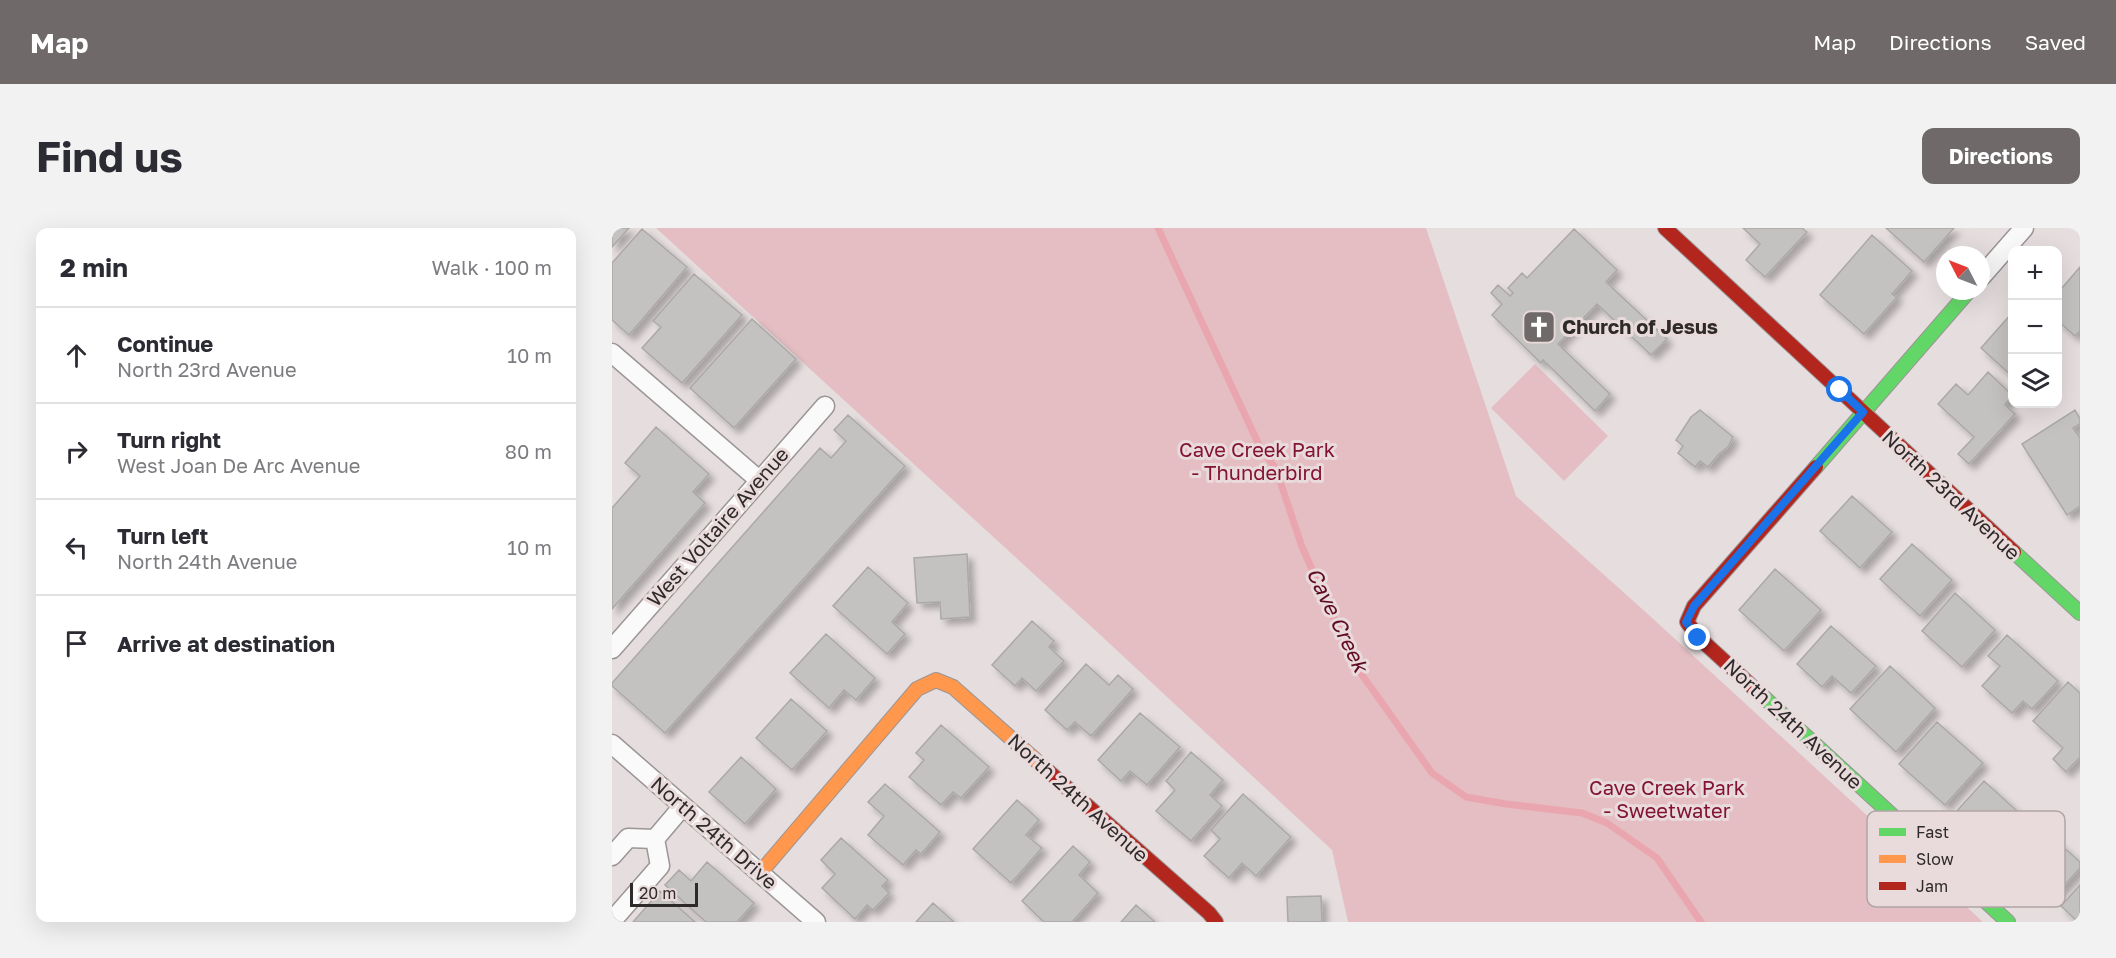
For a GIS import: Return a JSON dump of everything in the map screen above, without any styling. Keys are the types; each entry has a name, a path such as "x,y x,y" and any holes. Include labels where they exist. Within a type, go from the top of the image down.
{"street":[{"path":"1990,267 2024,228"},
{"name":"North 23rd Avenue","path":"1671,230 1863,412 2079,610"},
{"path":"1863,412 1961,300"},
{"path":"612,353 759,480"},
{"name":"West Voltaire Avenue","path":"612,649 825,406"},
{"name":"North 24th Avenue","path":"1863,412 1694,606 1686,622 1698,638 1887,811"},
{"name":"North 24th Avenue","path":"760,873 917,689 936,680 953,687 1216,922"},
{"name":"North 24th Drive","path":"612,744 816,922"},
{"path":"655,839 683,806"},
{"path":"612,856 628,838 655,839"},
{"path":"612,921 660,866 655,839"},
{"name":"North 24th Avenue","path":"1992,907 2008,922"}],"green space":[{"name":"Cave Creek Park - Thunderbird","path":"656,228 1426,228 1516,496 1867,815 1867,907 1967,907 1983,922 1348,922 1332,850"},
{"path":"1535,364 1608,436 1564,481 1491,408"}],"building":[{"path":"612,228 629,228 612,247"},
{"path":"1743,228 1802,228 1807,232 1765,277 1746,260 1760,244"},
{"path":"1886,228 1954,228 1924,262"},
{"path":"642,229 687,267 629,335 612,320 612,263"},
{"name":"Church of Jesus","path":"1574,229 1617,270 1606,282 1667,339 1651,355 1597,304 1558,344 1610,394 1595,411 1543,360 1541,363 1492,315 1502,304 1491,293 1498,285 1510,296 1513,293 1508,288 1522,273 1527,278"},
{"path":"1872,235 1912,271 1892,294 1897,297 1864,334 1820,295"},
{"path":"2080,267 2080,331 2075,336 2062,325 2062,288"},
{"path":"694,274 742,315 682,383 642,348 661,327 653,321"},
{"path":"2008,318 2008,372 1981,348"},
{"path":"752,319 796,359 734,428 690,388"},
{"path":"1988,372 2008,391 2008,401 2005,405 2015,414 1969,464 1958,454 1974,437 1938,404 1956,384 1968,395"},
{"path":"1700,410 1733,437 1728,447 1708,467 1700,461 1695,467 1678,453 1683,446 1676,440 1691,417"},
{"path":"2075,410 2080,419 2080,424 2073,428 2080,438 2080,506 2067,515 2022,444"},
{"path":"848,415 905,466 665,733 612,686 612,683 820,448 831,458 846,441 834,430"},
{"path":"656,427 709,474 693,492 705,503 612,609 612,508 640,476 625,463"},
{"path":"1852,496 1892,532 1860,568 1820,531"},
{"path":"1912,544 1952,580 1920,616 1880,579"},
{"path":"967,554 970,617 941,619 940,602 917,603 914,558"},
{"path":"868,567 908,603 892,622 905,634 887,654 833,606"},
{"path":"1775,569 1821,610 1784,651 1739,610"},
{"path":"1955,593 1995,630 1962,667 1922,631"},
{"path":"1032,621 1054,641 1049,647 1064,661 1036,691 1022,678 1015,686 992,665"},
{"path":"1831,626 1876,666 1851,693 1832,676 1822,687 1797,664"},
{"path":"826,634 875,678 856,700 844,690 829,708 790,673"},
{"path":"2007,635 2058,681 2032,709 2023,701 2012,713 1982,686 2000,666 1988,656"},
{"path":"1086,664 1109,685 1118,675 1133,689 1091,736 1075,722 1067,730 1045,710"},
{"path":"1890,666 1935,708 1896,752 1850,709"},
{"path":"2068,682 2080,693 2080,757 2066,772 2053,759 2063,748 2033,721"},
{"path":"791,699 827,731 792,770 756,738"},
{"path":"1140,713 1180,747 1147,785 1130,771 1121,781 1098,760"},
{"path":"1937,722 1983,763 1945,805 1899,764"},
{"path":"941,725 989,767 961,798 953,792 941,805 909,777 924,760 916,753"},
{"path":"1191,752 1223,780 1210,795 1222,806 1191,841 1156,811 1175,790 1166,781"},
{"path":"741,757 776,789 745,824 709,792"},
{"path":"1984,781 2017,811 1957,811"},
{"path":"885,784 940,832 921,854 916,850 903,865 868,835 884,816 868,802"},
{"path":"1243,794 1291,837 1256,876 1242,863 1229,878 1204,856 1220,839 1211,830"},
{"path":"1017,800 1039,820 1026,835 1042,848 1011,883 973,849"},
{"path":"841,838 888,880 882,886 889,893 873,910 867,905 855,919 822,888 835,874 821,860"},
{"path":"1073,846 1090,862 1079,875 1098,893 1072,922 1044,922 1022,901"},
{"path":"2065,848 2080,862 2080,868 2065,885"},
{"path":"707,862 754,903 737,922 706,922 665,885 679,870 691,881"},
{"path":"2080,885 2080,922 2062,907 2065,907 2065,902"},
{"path":"660,891 695,922 633,922"},
{"path":"1321,896 1322,922 1288,922 1287,897"},
{"path":"933,903 954,922 916,922"},
{"path":"1136,905 1155,922 1121,922"}],"waterway":[{"name":"Cave Creek","path":"1158,228 1259,445 1276,469 1302,547 1355,665 1432,773 1466,797 1582,813 1607,823 1657,858 1701,922"}],"traffic: fast":[{"path":"1816,467 1961,300"},
{"path":"2014,552 2080,613"},
{"path":"1757,691 1887,811"},
{"path":"1992,907 2008,922"}],"traffic: slow":[{"path":"760,873 917,689 936,680 953,687 1048,771"}],"traffic: jam":[{"path":"1665,228 2014,552"},
{"path":"1757,691 1698,637 1687,622 1694,606 1816,467"},
{"path":"1048,771 1209,913 1216,922"}],"place":[{"name":"Church of Jesus","path":"1539,327"}],"route":[{"path":"1698,638 1686,622 1694,606 1863,412 1840,390"}],"park label":[{"name":"Cave Creek Park - Sweetwater","path":"1667,800"}]}
